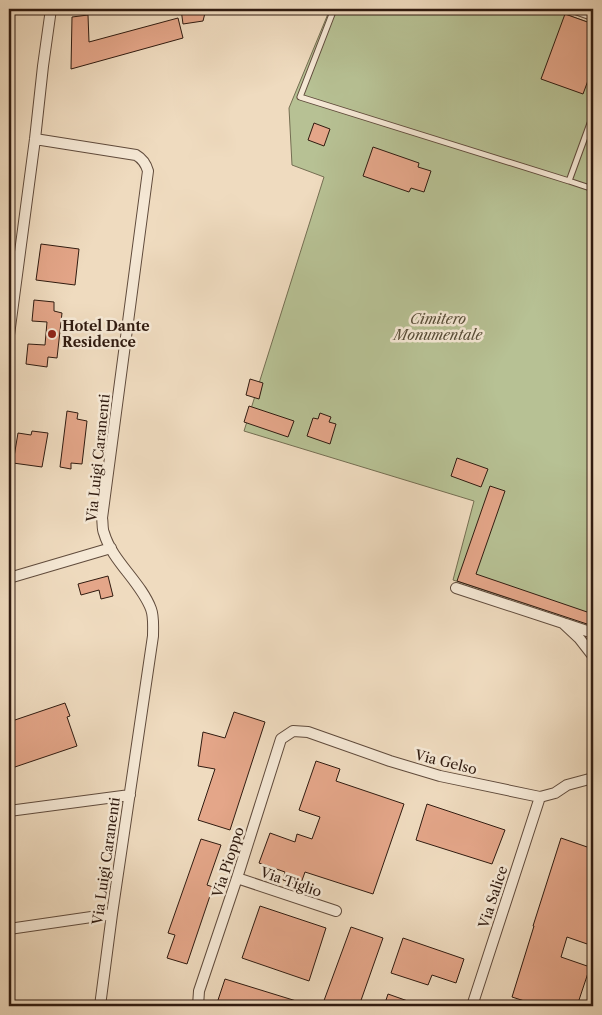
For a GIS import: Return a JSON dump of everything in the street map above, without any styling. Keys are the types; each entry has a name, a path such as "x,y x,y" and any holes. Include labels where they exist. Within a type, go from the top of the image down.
{"street":[{"path":"9,335 51,9"},
{"name":"Via Luigi Caranenti","path":"35,139 136,154 142,158 148,172 102,518 103,533 111,548 146,598 151,610 153,636 100,1006"},
{"path":"9,578 111,548"},
{"path":"456,588 593,633"},
{"path":"563,623 579,638 593,656"},
{"name":"Via Gelso","path":"293,730 308,732 390,761 440,776 540,797"},
{"name":"Via Pioppo","path":"198,1006 199,992 282,740 293,730"},
{"path":"540,797 555,793 567,785 593,778"},
{"path":"9,811 130,795"},
{"name":"Via Salice","path":"472,1006 540,797"},
{"name":"Via Tiglio","path":"237,878 336,911"},
{"path":"9,929 112,914"}],"lane":[{"path":"334,9 300,97 593,189"},
{"path":"568,9 593,18"},
{"path":"569,181 593,115"}],"green space":[{"name":"Cimitero Monumentale","path":"330,9 551,9 593,24 593,626 453,580 474,501 244,431 324,177 292,165 289,108"}],"building":[{"path":"181,9 206,9 203,21 183,24"},
{"path":"565,14 593,24 593,67 583,94 541,79"},
{"path":"88,15 89,42 178,18 183,38 71,69 72,17"},
{"path":"314,123 330,129 324,146 308,140"},
{"path":"373,147 419,163 418,167 431,171 424,192 411,188 409,192 363,176"},
{"path":"41,244 79,249 75,285 36,280"},
{"path":"34,300 54,302 54,311 62,313 57,358 48,357 47,367 26,364 28,344 45,345 47,322 32,321"},
{"path":"250,379 263,383 259,399 246,395"},
{"path":"249,406 294,421 288,437 244,422"},
{"path":"67,411 78,413 77,419 87,421 82,464 71,463 71,469 60,467"},
{"path":"320,413 331,417 329,422 336,424 330,444 307,436 313,418 318,419"},
{"path":"32,431 48,433 42,467 13,463 18,433 31,435"},
{"path":"457,458 488,469 481,487 451,476"},
{"path":"490,486 505,491 476,574 593,614 593,626 457,581"},
{"path":"108,576 113,596 101,599 99,590 81,595 78,584"},
{"path":"65,703 70,716 67,717 77,746 9,769 9,722"},
{"path":"234,712 265,722 230,830 198,820 215,769 198,766 203,732 225,738"},
{"path":"316,761 340,769 336,781 404,804 373,894 305,872 300,886 283,880 285,872 259,863 270,833 295,842 297,834 312,839 320,817 299,810"},
{"path":"427,804 505,830 492,864 416,840"},
{"path":"561,838 593,849 593,946 567,937 561,957 590,967 577,1006 540,1006 512,997"},
{"path":"201,839 221,845 207,885 213,887 187,964 167,958 175,935 168,933"},
{"path":"260,906 326,928 309,981 242,958"},
{"path":"351,927 383,938 359,1006 322,1006"},
{"path":"403,938 464,959 456,983 432,975 428,985 391,973"},
{"path":"225,979 306,1004 306,1006 216,1006"},
{"path":"388,994 419,1005 419,1006 384,1006"}],"place":[{"name":"Hotel Dante Residence","path":"52,334"}]}
